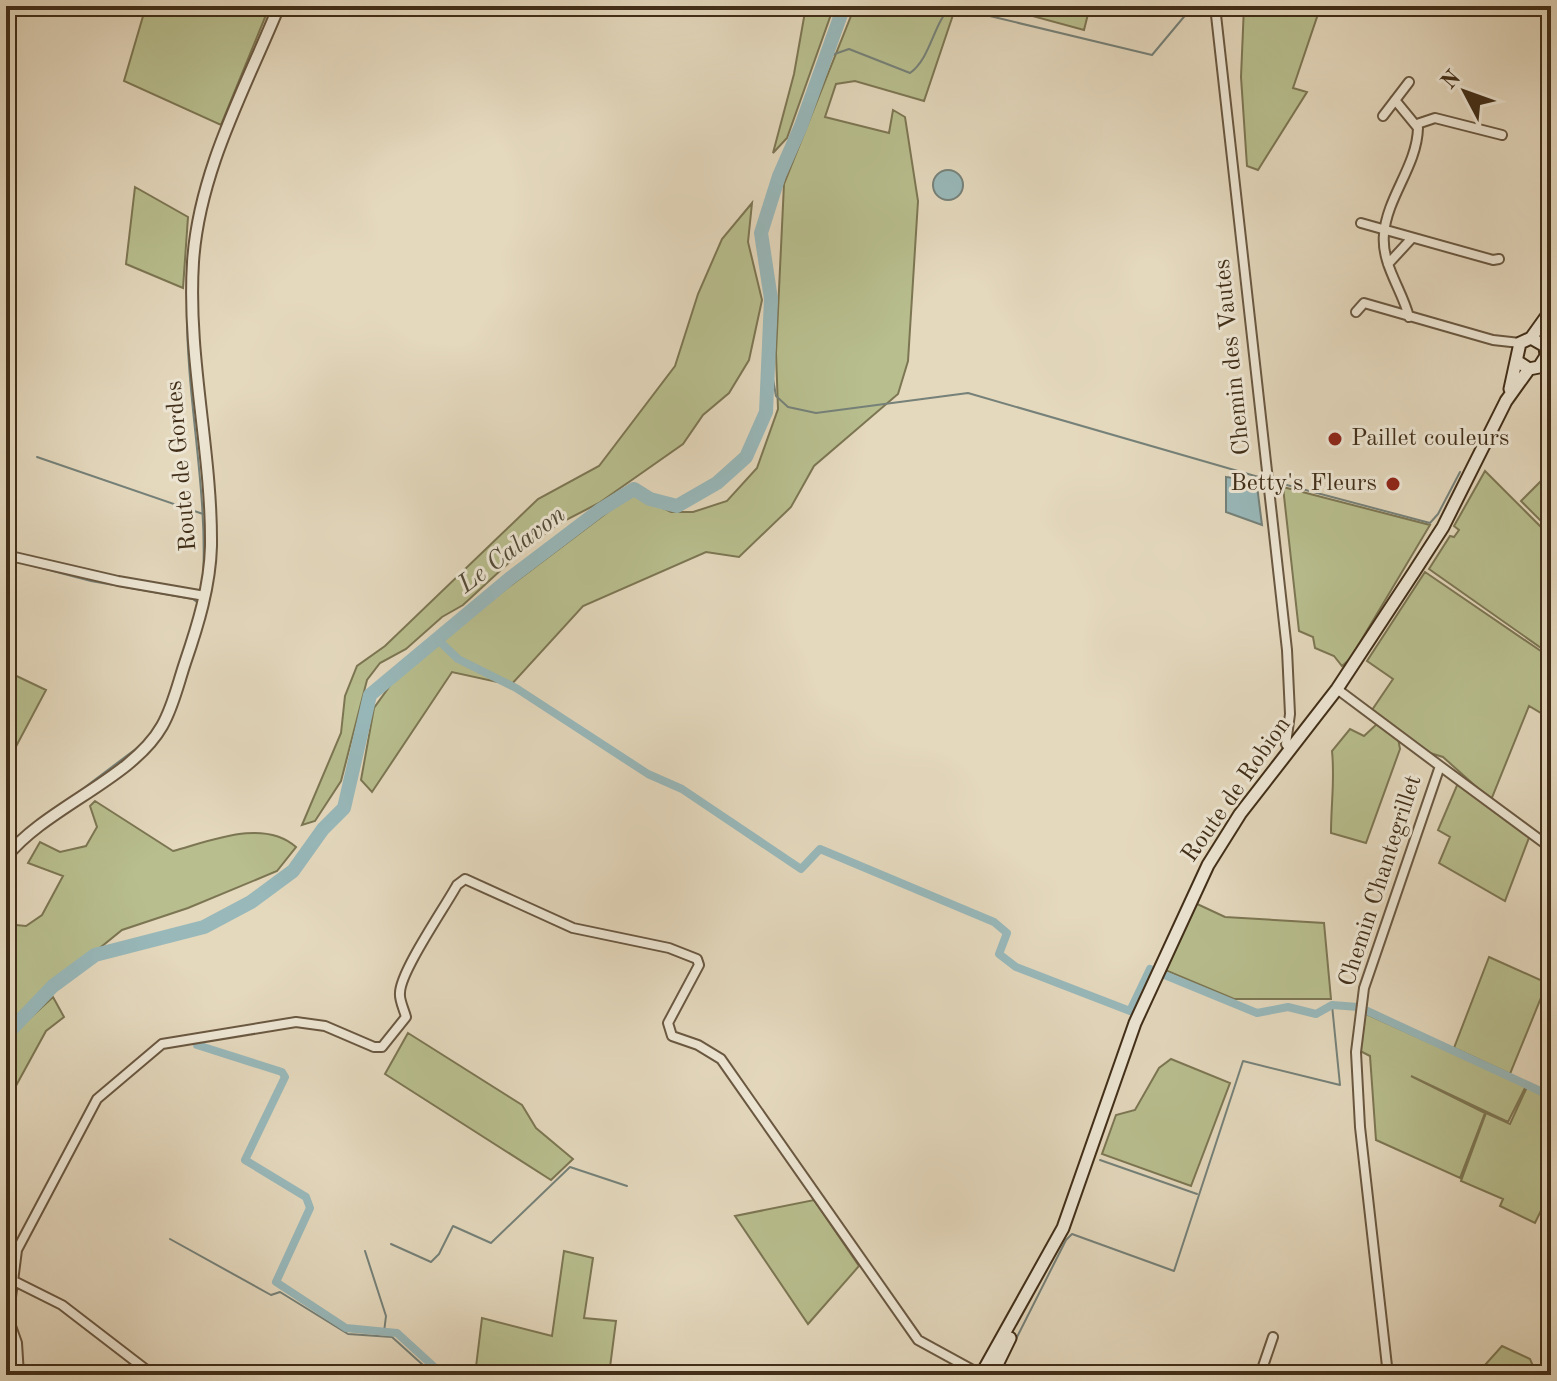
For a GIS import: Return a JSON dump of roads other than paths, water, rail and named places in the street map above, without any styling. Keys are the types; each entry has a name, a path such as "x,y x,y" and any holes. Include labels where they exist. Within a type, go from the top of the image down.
{"main road":[{"name":"Route de Robion","path":"1506,401 1521,349 1549,314"},
{"name":"Route de Robion","path":"1546,364 1549,314"},
{"path":"1546,364 1529,369 1521,349 1547,349"},
{"name":"Route de Robion","path":"992,1375 1071,1208 1135,1023 1189,900 1224,838 1337,689 1443,527 1506,401 1529,369"},
{"name":"Route de Robion","path":"981,1375 1039,1275"}],"street":[{"name":"Route de Gordes","path":"6,857 35,829 143,750 169,714 205,596 211,545 195,377 194,246 211,170 279,6"},
{"name":"Chemin des Vautes","path":"1215,6 1287,650 1290,714 1286,744 1290,750"},
{"path":"1383,116 1409,82"},
{"path":"1395,100 1417,124"},
{"path":"1417,124 1435,118 1502,135"},
{"path":"1409,317 1388,264 1384,231 1412,158 1417,124"},
{"path":"1361,223 1493,260 1499,259"},
{"path":"1388,264 1412,238"},
{"path":"1356,312 1364,303 1521,349"},
{"path":"6,555 105,579 205,596"},
{"name":"Chemin Chantegrillet","path":"1337,689 1440,766 1364,988 1356,1052 1359,1114 1388,1375"},
{"path":"1440,766 1551,848"},
{"path":"6,1305 17,1250 97,1099 109,1085 162,1044 296,1022 313,1022 374,1047 382,1047 406,1017 399,996 413,961 457,885 465,879 573,928 669,948 697,959 699,965 668,1023 672,1036 698,1045 721,1059 918,1340 981,1375"},
{"path":"12,1280 62,1305 153,1375"},
{"path":"6,1315 16,1343 18,1375"},
{"path":"1260,1375 1273,1337"}],"water":[{"path":"948,170 959,174 963,185 959,196 948,200 937,196 933,185 937,174"},
{"path":"1226,477 1242,479 1257,486 1262,525 1226,512"}],"waterway":[{"name":"Le Calavon","path":"6,1035 53,986 95,955 204,927 251,902 293,871 323,829 344,808 370,695 509,579 600,510 634,489 650,499 677,506 717,483 746,457 766,412 771,299 761,233 779,176 801,126 844,6"},
{"path":"826,57 849,49 910,73 923,58 941,20 952,7 1152,55 1193,6"},
{"path":"187,297 188,271"},
{"path":"187,307 202,511 203,580"},
{"path":"767,375 773,379 776,396 788,407 816,413 968,393 1262,478"},
{"path":"37,457 203,514"},
{"path":"1283,484 1430,523 1460,472"},
{"path":"11,560 91,581 193,599 198,603"},
{"path":"436,638 458,659 516,688 648,774 682,789 801,869 820,849 994,922 1007,933 999,954 1016,967 1130,1011 1150,969 1257,1013 1288,1007 1316,1014 1332,1005 1358,1007"},
{"path":"76,794 141,745"},
{"path":"1013,1345 1066,1240 1072,1234 1174,1271 1243,1061 1340,1085 1332,1005"},
{"path":"1363,1009 1551,1096"},
{"path":"197,1045 282,1072 285,1077 245,1160 306,1197 310,1208 276,1282 346,1328 397,1333 443,1375"},
{"path":"1100,1160 1197,1194"},
{"path":"391,1244 431,1262 439,1254 453,1226 491,1243 570,1167 627,1186"},
{"path":"170,1239 271,1295 280,1292 348,1334 392,1337 434,1375"},
{"path":"365,1251 386,1316 384,1332"}],"place":[{"name":"Paillet couleurs","path":"1335,439"},
{"name":"Betty's Fleurs","path":"1393,484"}]}
